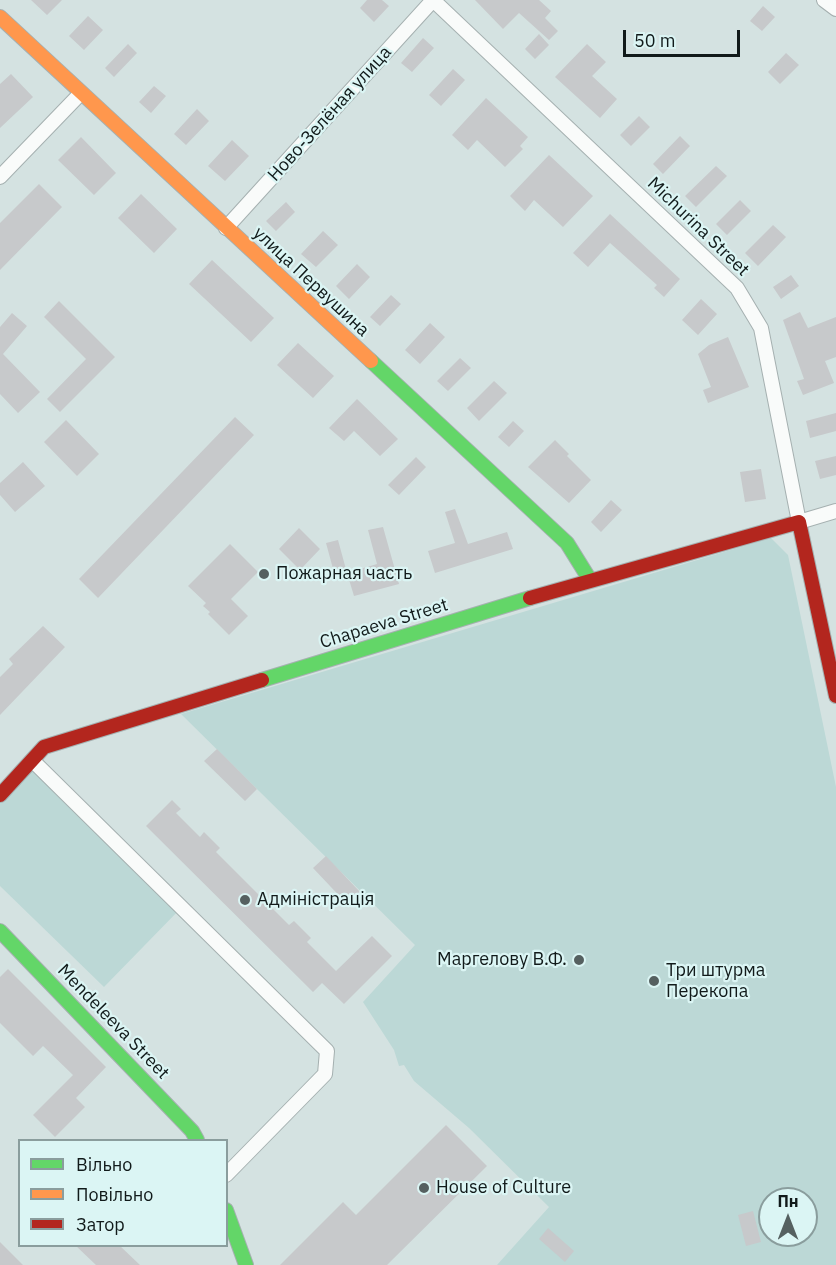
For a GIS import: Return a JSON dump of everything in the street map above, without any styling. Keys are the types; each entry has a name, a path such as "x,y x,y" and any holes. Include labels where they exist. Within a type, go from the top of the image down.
{"main road":[{"name":"улица Первушина","path":"0,17 567,543 590,580"},
{"name":"Chapaeva Street","path":"0,795 44,747 590,580 799,522"},
{"name":"Michurina Street","path":"799,522 836,696"},
{"name":"Mendeleeva Street","path":"0,931 192,1131 196,1139"},
{"path":"228,1216 246,1265"}],"street":[{"name":"Ново-Зелёная улица","path":"226,228 433,0"},
{"name":"Michurina Street","path":"433,0 737,288 761,328 799,522"},
{"path":"824,0 836,9"},
{"path":"0,177 81,93"},
{"path":"799,522 836,511"},
{"path":"33,761 327,1051 325,1074 228,1173"}],"shaded area":[{"path":"771,538 788,555 836,787 836,1265 497,1265 549,1207 469,1128 414,1081 404,1065 399,1066 394,1050 363,1002 415,945 181,714"},
{"path":"33,761 183,906 104,987 0,886 0,795"}],"building":[{"path":"31,0 62,0 47,15"},
{"path":"367,0 382,0 389,6 374,22 360,8"},
{"path":"475,0 539,0 551,11 545,18 558,31 549,40 519,13 503,29"},
{"path":"763,6 775,17 762,31 750,21"},
{"path":"88,16 103,30 84,50 69,36"},
{"path":"539,34 549,45 535,59 525,49"},
{"path":"423,38 434,48 412,72 401,63"},
{"path":"128,44 137,53 114,77 105,68"},
{"path":"587,44 606,62 592,76 617,99 600,118 555,77"},
{"path":"786,53 799,65 780,84 768,72"},
{"path":"453,69 465,80 441,106 429,95"},
{"path":"11,74 33,97 0,128 0,84"},
{"path":"154,86 166,96 151,113 139,102"},
{"path":"486,98 528,137 520,146 523,149 505,167 477,140 468,150 452,135"},
{"path":"197,109 209,121 186,145 174,134"},
{"path":"639,116 650,127 631,146 620,135"},
{"path":"680,136 690,146 663,174 653,164"},
{"path":"81,137 116,173 94,195 58,160"},
{"path":"232,140 249,156 225,181 208,166"},
{"path":"549,155 593,196 563,227 534,200 525,211 510,196"},
{"path":"716,166 727,176 696,207 685,196"},
{"path":"39,184 62,207 0,270 0,223"},
{"path":"141,194 177,229 154,253 118,218"},
{"path":"740,200 751,211 727,235 716,224"},
{"path":"286,202 295,212 276,231 266,221"},
{"path":"610,214 680,279 664,297 654,288 657,285 610,243 588,267 573,253"},
{"path":"773,225 786,237 758,266 745,253"},
{"path":"323,231 338,245 316,267 301,254"},
{"path":"212,260 274,318 251,342 189,284"},
{"path":"357,264 370,277 349,299 336,286"},
{"path":"791,275 799,286 781,299 773,287"},
{"path":"391,295 401,304 380,326 370,317"},
{"path":"701,299 717,314 698,335 682,320"},
{"path":"59,301 115,357 60,412 47,399 86,359 44,317"},
{"path":"800,312 808,328 836,317 836,357 825,361 834,383 803,395 797,381 804,379 783,320"},
{"path":"12,313 27,326 3,354 40,392 18,413 0,394 0,327"},
{"path":"430,323 445,337 420,364 405,350"},
{"path":"728,337 749,387 708,403 703,390 711,387 698,354 709,345"},
{"path":"298,343 334,376 313,398 277,365"},
{"path":"460,358 471,368 448,391 437,381"},
{"path":"494,381 507,393 479,421 467,408"},
{"path":"357,399 398,439 380,456 354,431 344,441 329,428"},
{"path":"836,413 836,431 810,438 806,421"},
{"path":"235,417 254,435 98,598 79,579"},
{"path":"66,420 99,454 77,476 44,442"},
{"path":"513,421 524,431 509,447 498,437"},
{"path":"555,440 591,480 569,503 528,467"},
{"path":"836,456 836,475 820,479 815,461"},
{"path":"416,457 426,467 399,495 388,485"},
{"path":"23,462 45,486 15,512 0,495 0,483"},
{"path":"761,469 766,499 745,502 740,472"},
{"path":"611,500 622,510 601,532 591,522"},
{"path":"455,509 468,544 507,532 513,549 435,573 428,551 455,543 445,512"},
{"path":"383,527 399,584 354,596 347,573 377,564 368,530"},
{"path":"299,528 320,549 300,570 279,549"},
{"path":"338,540 347,573 335,576 326,543"},
{"path":"230,544 258,572 231,599 248,616 229,635 208,614 210,612 203,606 206,603 188,586"},
{"path":"43,626 65,647 0,715 0,677 13,664 9,659"},
{"path":"217,749 257,789 245,801 204,761"},
{"name":"Адміністрація","path":"172,800 181,809 176,813 200,837 204,832 220,848 216,852 289,925 294,921 311,938 307,942 336,971 372,936 392,956 344,1004 322,983 313,992 146,826"},
{"path":"326,856 360,892 347,904 313,868"},
{"path":"8,969 106,1067 76,1098 85,1107 55,1137 33,1115 73,1075 43,1046 33,1056 0,1023 0,977"},
{"name":"House of Culture","path":"446,1125 487,1166 387,1265 280,1265 343,1202 356,1215"},
{"path":"753,1211 758,1230 758,1243 746,1246 738,1215"},
{"path":"548,1228 574,1251 565,1262 539,1239"},
{"path":"0,1242 23,1265 0,1265"},
{"path":"77,1247 121,1247 140,1265 96,1265"}],"traffic: fast":[{"path":"371,361 567,543 590,580"},
{"path":"262,680 530,598"},
{"path":"0,931 192,1131 196,1139"},
{"path":"228,1216 246,1265"}],"traffic: slow":[{"path":"0,17 371,361"}],"traffic: jam":[{"path":"530,598 799,522 836,696"},
{"path":"0,795 44,747 262,680"}],"place":[{"name":"Пожарная часть","path":"264,574"},
{"name":"Адміністрація","path":"245,900"},
{"name":"Маргелову В.Ф.","path":"579,960"},
{"name":"Три штурма Перекопа","path":"654,981"},
{"name":"House of Culture","path":"424,1188"}]}
